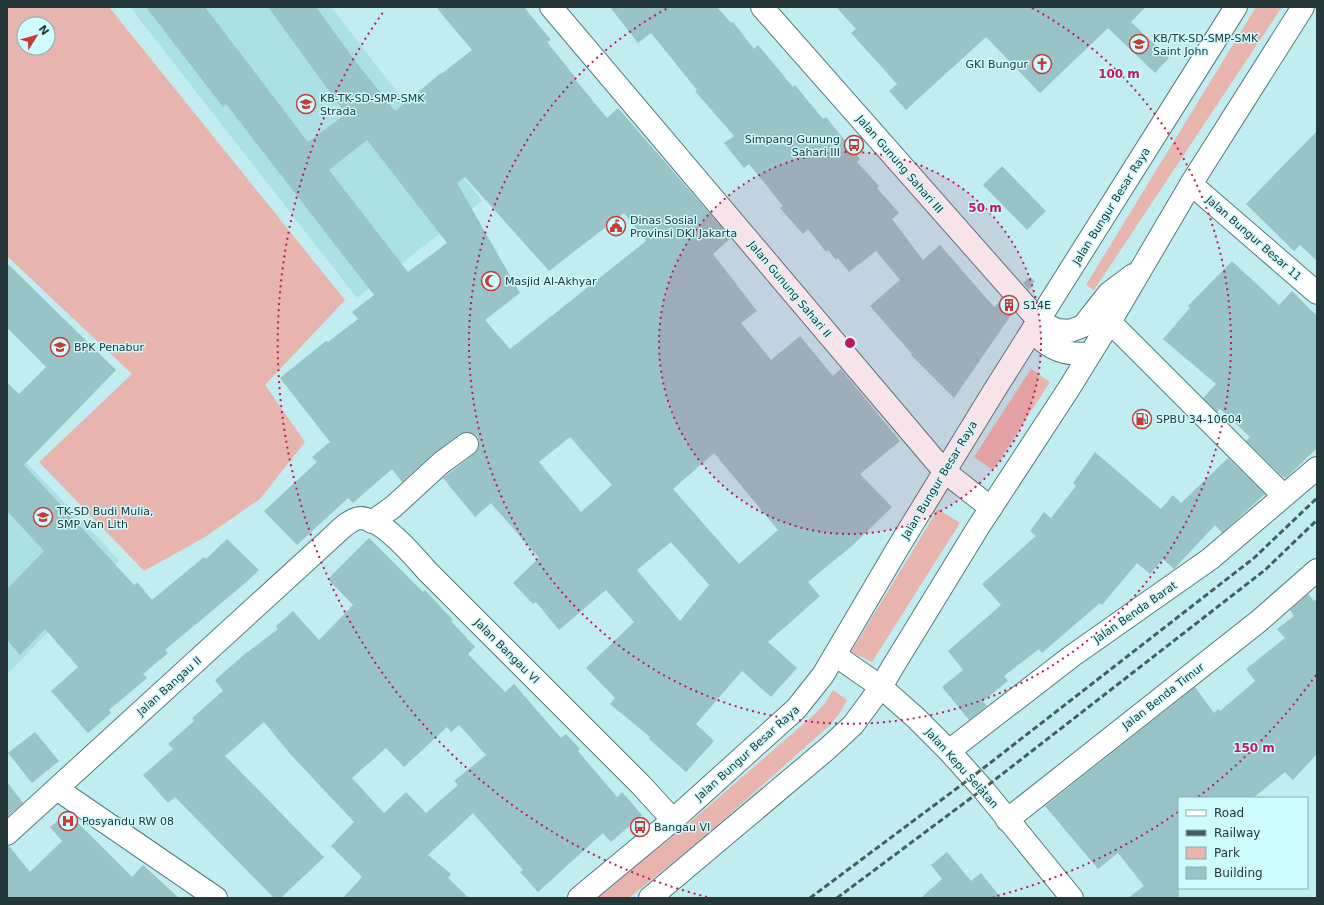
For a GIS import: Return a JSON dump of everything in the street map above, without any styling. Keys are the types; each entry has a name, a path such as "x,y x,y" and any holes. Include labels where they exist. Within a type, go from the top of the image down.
{"street":[{"name":"Jalan Gunung Sahari II","path":"551,7 944,471 991,508"},
{"name":"Jalan Gunung Sahari III","path":"762,7 1035,326 1041,341 1052,348 1065,353 1091,353"},
{"name":"Jalan Bungur Besar Raya","path":"579,898 673,820 796,709 823,675 944,471 1236,7"},
{"path":"650,898 827,749 853,725 881,687 991,508 1091,353 1191,184 1303,7"},
{"name":"Jalan Bungur Besar 11","path":"1191,184 1317,293"},
{"path":"1035,326 1070,331 1083,326 1109,293 1141,268"},
{"path":"1110,322 1284,496"},
{"path":"1020,351 1033,351 1056,363 1065,373 1071,385"},
{"path":"372,522 393,506 441,463 467,444"},
{"name":"Jalan Benda Barat","path":"949,751 1072,656 1210,559 1317,468"},
{"name":"Jalan Bangau VI","path":"331,538 351,522 361,518 390,532 410,550 427,571 673,820"},
{"name":"Jalan Bangau II","path":"7,834 331,538"},
{"name":"Jalan Benda Timur","path":"1007,820 1259,620 1317,570"},
{"name":"Jalan Kepu Selatan","path":"835,655 881,687 916,718 949,751 983,789 1072,898"},
{"path":"57,789 216,898"}],"shaded area":[{"name":"KB-TK-SD-SMP-SMK Strada","path":"130,7 331,7 482,201 357,298"},
{"name":"TK-SD Budi Mulia, SMP Van Lith","path":"7,442 119,560 7,674"}],"green space":[{"path":"7,7 109,7 345,300 265,385 305,442 260,499 205,537 144,571 39,462 132,374 7,256"},
{"path":"1256,7 1282,7 1094,290 1086,285"},
{"path":"1031,369 1050,382 993,470 974,457"},
{"path":"938,509 960,523 872,662 851,652"},
{"path":"833,690 847,700 839,714 830,725 702,839 629,898 596,898 688,824 816,713 825,703"}],"building":[{"path":"146,7 205,7 308,142 346,114 268,7 316,7 356,62 395,111 441,73 472,50 436,7 524,7 551,40 547,42 607,118 618,108 731,238 713,254 757,311 741,323 771,360 800,336 833,376 841,369 900,441 860,474 892,507 853,545 808,582 820,596 768,642 797,668 771,697 742,671 696,724 714,741 686,772 649,739 650,737 610,704 615,698 586,668 634,622 606,590 559,630 536,602 533,604 513,583 539,558 491,503 475,517 443,478 474,454 478,449 479,442 477,436 466,432 460,434 433,454 402,482 392,469 353,503 348,498 297,545 264,511 317,462 312,457 330,442 280,378 326,341 328,342 358,319 352,312 374,295 226,104 223,107","holes":["367,140 447,243 408,272 329,170","465,177 549,271 624,213 646,241 510,349 485,320 520,293 457,183","570,437 612,485 581,512 539,462","714,453 778,530 739,564 673,489","671,542 709,585 680,621 637,570"]},
{"path":"610,7 717,7 731,23 733,22 754,49 758,45 793,87 795,85 823,119 826,117 860,159 857,162 879,186 877,188 899,213 892,219 923,260 940,245 994,307 1003,299 1014,311 954,398 911,355 912,354 870,306 900,280 876,251 849,272 838,258 836,260 828,250 826,252 808,229 803,234 780,208 783,206 749,164 744,168 724,143 734,136 695,91 697,90 651,33 638,43"},
{"path":"836,7 1146,7 1131,22 1169,58 1155,73 1108,28 1040,93 986,37 906,110 889,91 897,84 851,33 856,29"},
{"path":"1317,131 1317,261 1300,245 1294,251 1246,204"},
{"path":"1002,166 1046,211 1027,230 983,185"},
{"path":"1232,261 1279,305 1292,291 1317,316 1317,448 1286,478 1283,477 1246,441 1250,437 1220,409 1217,412 1203,398 1216,384 1163,339 1190,308 1188,306"},
{"path":"7,263 116,370 24,465 134,585 137,582 152,600 204,557 206,559 227,539 259,570 165,650 168,653 143,674 147,678 109,710 111,713 88,733 51,691 78,667 45,629 20,655 7,640 7,589 44,551 7,511 7,382 19,394 46,367 7,328"},
{"path":"1030,277 1035,281 1029,290 1023,283"},
{"path":"1095,452 1161,509 1173,495 1181,503 1228,458 1265,494 1222,533 1215,525 1174,569 1163,559 1150,574 1137,563 1102,605 1100,603 1042,653 1039,649 1004,676 1008,681 983,701 987,706 969,720 942,687 963,670 948,651 1001,605 982,584 1036,536 1030,531 1044,512 1051,518 1076,486 1073,483"},
{"path":"369,538 423,592 425,590 453,620 451,621 475,647 468,654 505,692 514,684 561,738 566,734 580,749 578,751 617,797 622,792 642,815 611,842 603,833 538,892 520,872 523,870 473,813 428,855 451,874 448,878 469,898 343,898 362,877 331,846 354,822 292,756 264,722 225,756 324,857 281,898 274,898 175,797 168,803 143,775 173,749 168,744 194,721 192,718 223,691 215,680 245,654 278,629 276,626 293,611 319,640 353,605 328,579","holes":["459,725 486,755 454,781 458,785 426,813 406,792 384,813 352,778 386,748 404,767 447,727 451,732"]},
{"path":"1308,594 1314,601 1317,599 1317,754 1293,780 1285,772 1254,797 1178,797 1179,898 1128,898 1144,886 1118,853 1098,869 1045,806 1195,687 1214,713 1218,709 1220,711 1255,681 1246,669 1285,638 1277,629 1294,616 1290,610"},
{"path":"35,732 59,761 32,783 8,753"},
{"path":"7,782 23,803 7,817"},
{"path":"68,813 132,877 143,865 179,898 7,898 7,846 9,846 30,872 62,841 50,827"},
{"path":"947,852 971,881 981,873 1001,898 921,898 942,879 931,865"}],"railway":[{"path":"810,898 972,777 1254,558 1317,498"},
{"path":"837,898 983,789 1265,570 1317,520"}],"place":[{"name":"KB/TK-SD-SMP-SMK Saint John","path":"1139,44"},
{"name":"GKI Bungur","path":"1042,64"},
{"name":"KB-TK-SD-SMP-SMK Strada","path":"306,104"},
{"name":"Simpang Gunung Sahari III","path":"854,145"},
{"name":"Dinas Sosial Provinsi DKI Jakarta","path":"616,226"},
{"name":"Masjid Al-Akhyar","path":"491,281"},
{"name":"S14E","path":"1009,305"},
{"name":"BPK Penabur","path":"60,347"},
{"name":"SPBU 34-10604","path":"1142,419"},
{"name":"TK-SD Budi Mulia, SMP Van Lith","path":"43,517"},
{"name":"Posyandu RW 08","path":"68,821"},
{"name":"Bangau VI","path":"640,827"}]}
